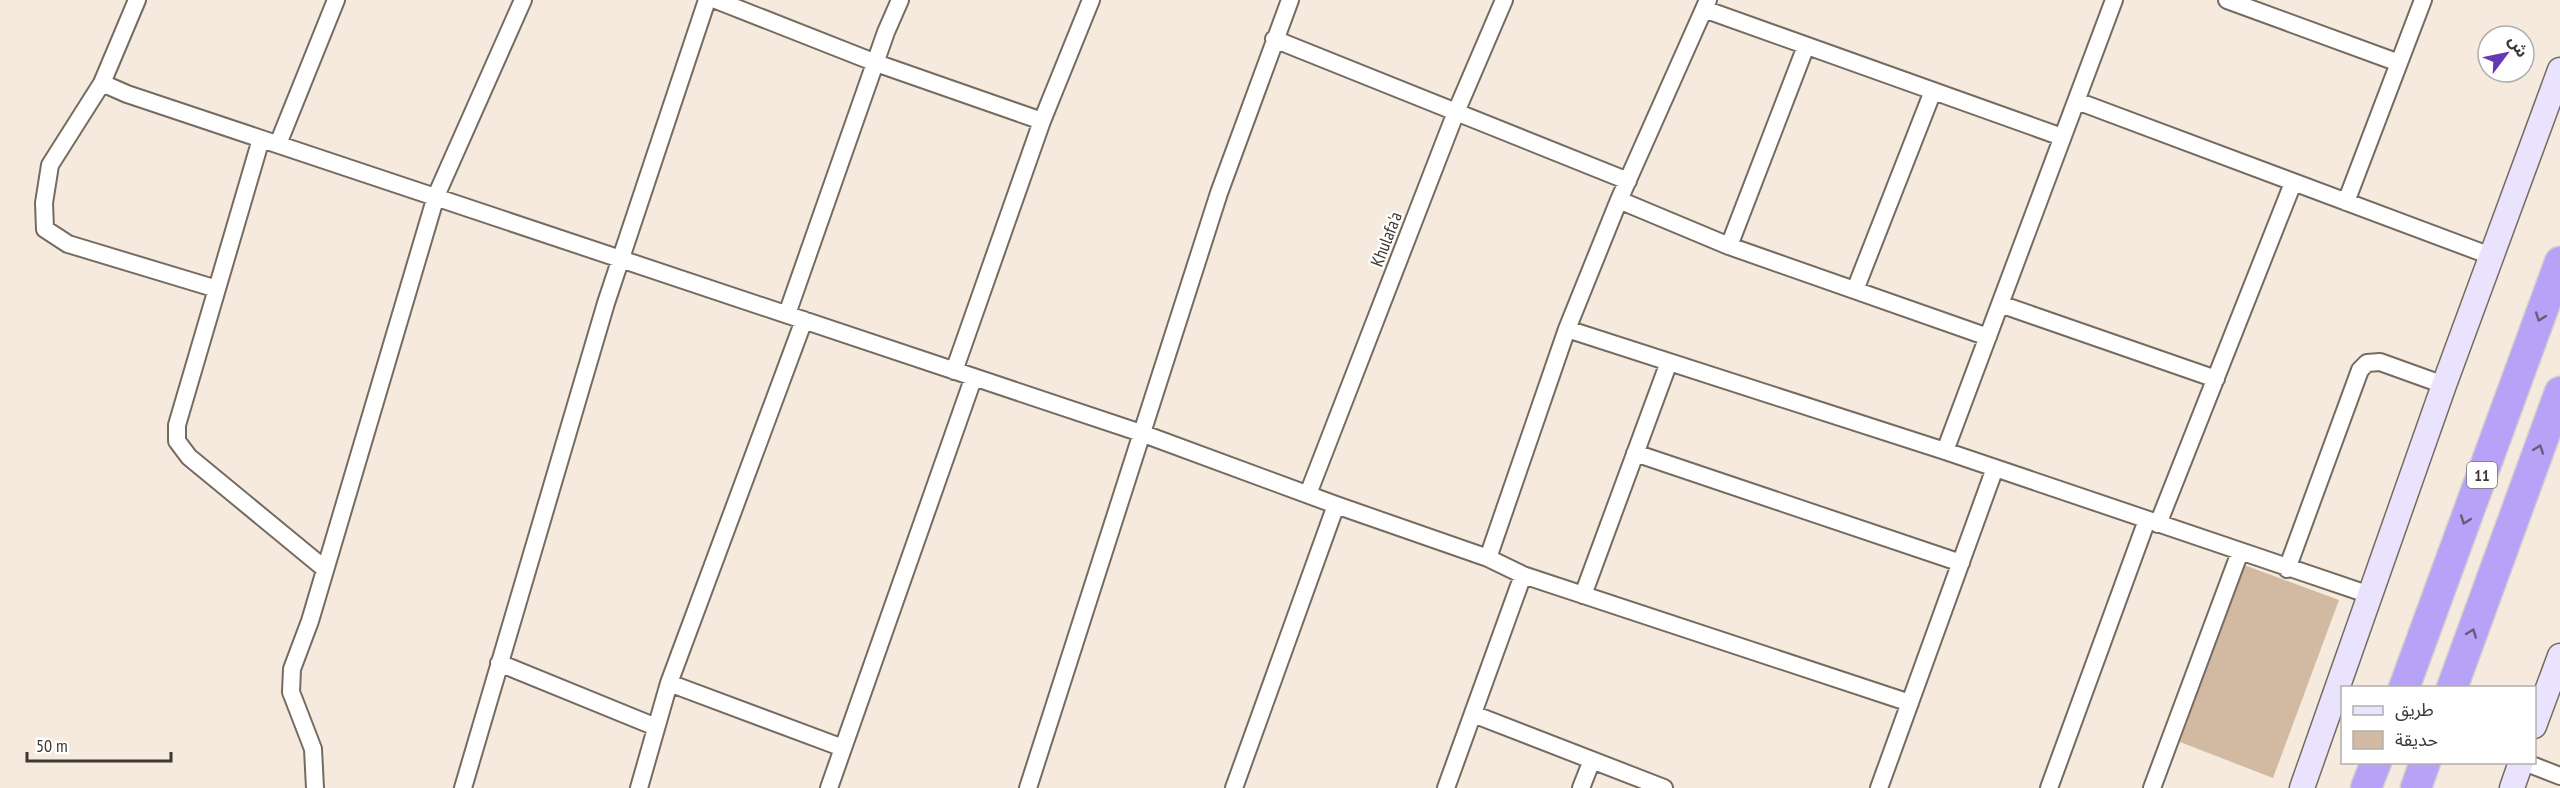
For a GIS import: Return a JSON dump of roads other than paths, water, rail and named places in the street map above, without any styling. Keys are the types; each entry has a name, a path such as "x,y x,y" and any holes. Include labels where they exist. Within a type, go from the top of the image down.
{"highway":[{"name":"11","path":"2404,686 2560,262"},
{"name":"11","path":"2452,686 2560,392"},
{"path":"2366,788 2375,764"},
{"path":"2416,788 2424,764"}],"main road":[{"path":"2302,788 2444,385 2560,70"},
{"path":"2536,723 2560,656"},
{"path":"2512,788 2522,764"}],"street":[{"path":"137,0 102,83 50,165 44,203 45,229 68,244 217,289"},
{"path":"278,144 336,0"},
{"path":"315,788 313,749 291,692 292,669 325,569 436,196 523,0"},
{"path":"463,788 620,260 707,0"},
{"path":"716,0 876,63 1042,121"},
{"path":"787,314 900,0"},
{"path":"954,371 1042,121 1091,0"},
{"path":"1028,788 1219,193 1290,0"},
{"name":"Khulafa'a","path":"1308,494 1456,112 1504,0"},
{"path":"1945,451 2114,0"},
{"path":"2228,0 2399,63"},
{"path":"2346,202 2422,0"},
{"path":"1488,558 1567,329 1619,200 1706,5 1806,46 2062,137"},
{"path":"1274,39 1628,181"},
{"path":"1730,246 1806,46"},
{"path":"102,83 127,94 1141,433 1488,558 1523,575 1910,703"},
{"path":"1855,290 1933,91"},
{"path":"2077,101 2491,256"},
{"path":"261,139 177,425 177,441 189,457 325,569"},
{"path":"2049,788 2152,522 2216,379 2293,183"},
{"path":"1619,200 1730,246 1988,337"},
{"path":"2000,304 2216,379"},
{"path":"639,788 669,683 804,320"},
{"path":"1567,329 1945,451 2370,595"},
{"path":"1583,595 1669,362"},
{"path":"2287,568 2360,370 2367,363 2380,362 2444,385"},
{"path":"829,788 974,379"},
{"path":"1635,453 1960,563"},
{"path":"1879,788 1995,468"},
{"path":"1234,788 1336,505"},
{"path":"2152,788 2240,552"},
{"path":"1446,788 1523,575"},
{"path":"499,663 656,727"},
{"path":"669,683 843,748"},
{"path":"1473,714 1664,788"},
{"path":"1581,788 1592,760"},
{"path":"2528,764 2560,776"}]}
